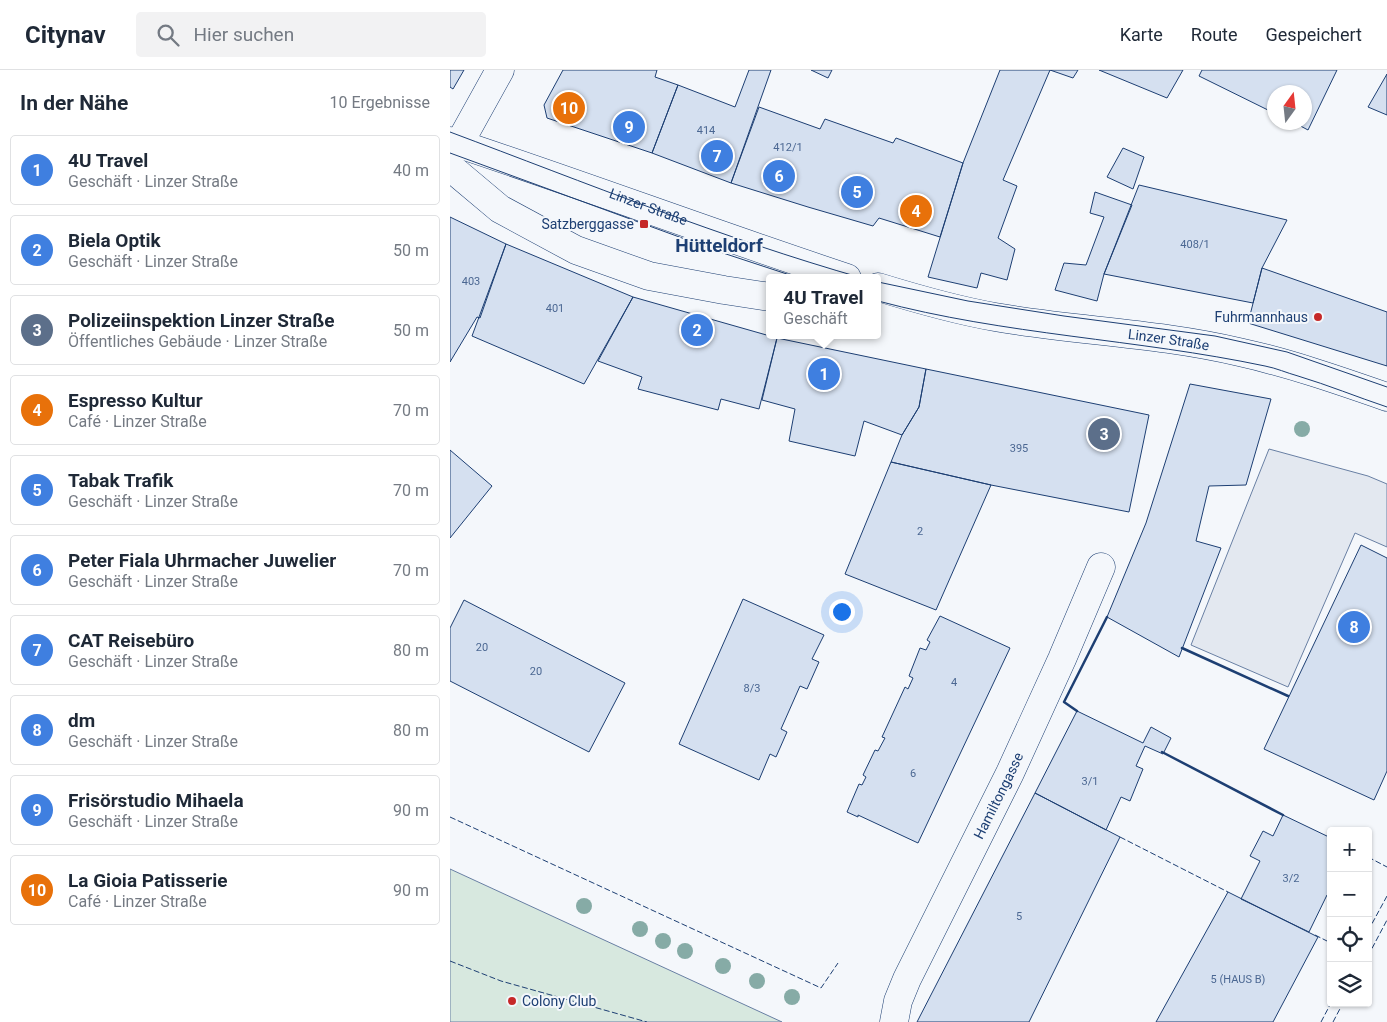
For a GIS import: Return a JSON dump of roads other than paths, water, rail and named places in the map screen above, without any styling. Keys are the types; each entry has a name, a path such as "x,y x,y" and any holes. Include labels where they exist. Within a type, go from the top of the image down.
{"main road":[{"path":"500,70 453,151 500,210 576,250 649,276 766,296"},
{"name":"Linzer Straße","path":"453,151 693,225 835,274"},
{"name":"Linzer Straße","path":"881,288 945,307 995,317 1238,351 1329,377 1387,397"},
{"name":"Linzer Straße","path":"881,302 945,307"},
{"name":"Hamiltongasse","path":"894,1022 898,1001 906,978 1010,772 1062,659 1101,567"}],"tram line":[{"path":"450,132 706,228 849,274"},
{"path":"450,153 723,253 787,274"},
{"path":"881,283 968,301 1215,336 1287,352 1387,387"},
{"path":"881,302 974,322 1168,349 1265,366 1387,407"}],"place":[{"name":"La Gioia Patisserie","path":"569,108"},
{"name":"Frisörstudio Mihaela","path":"629,127"},
{"name":"CAT Reisebüro","path":"717,156"},
{"name":"Peter Fiala Uhrmacher Juwelier","path":"779,176"},
{"name":"Tabak Trafik","path":"857,192"},
{"name":"Espresso Kultur","path":"916,211"},
{"name":"Satzberggasse","path":"644,224"},
{"name":"Fuhrmannhaus","path":"1318,317"},
{"name":"Biela Optik","path":"697,330"},
{"name":"4U Travel","path":"824,374"},
{"name":"Polizeiinspektion Linzer Straße","path":"1104,434"},
{"name":"dm","path":"1354,627"},
{"name":"Colony Club","path":"512,1001"}],"district":[{"name":"Hütteldorf","path":"719,245"}]}
